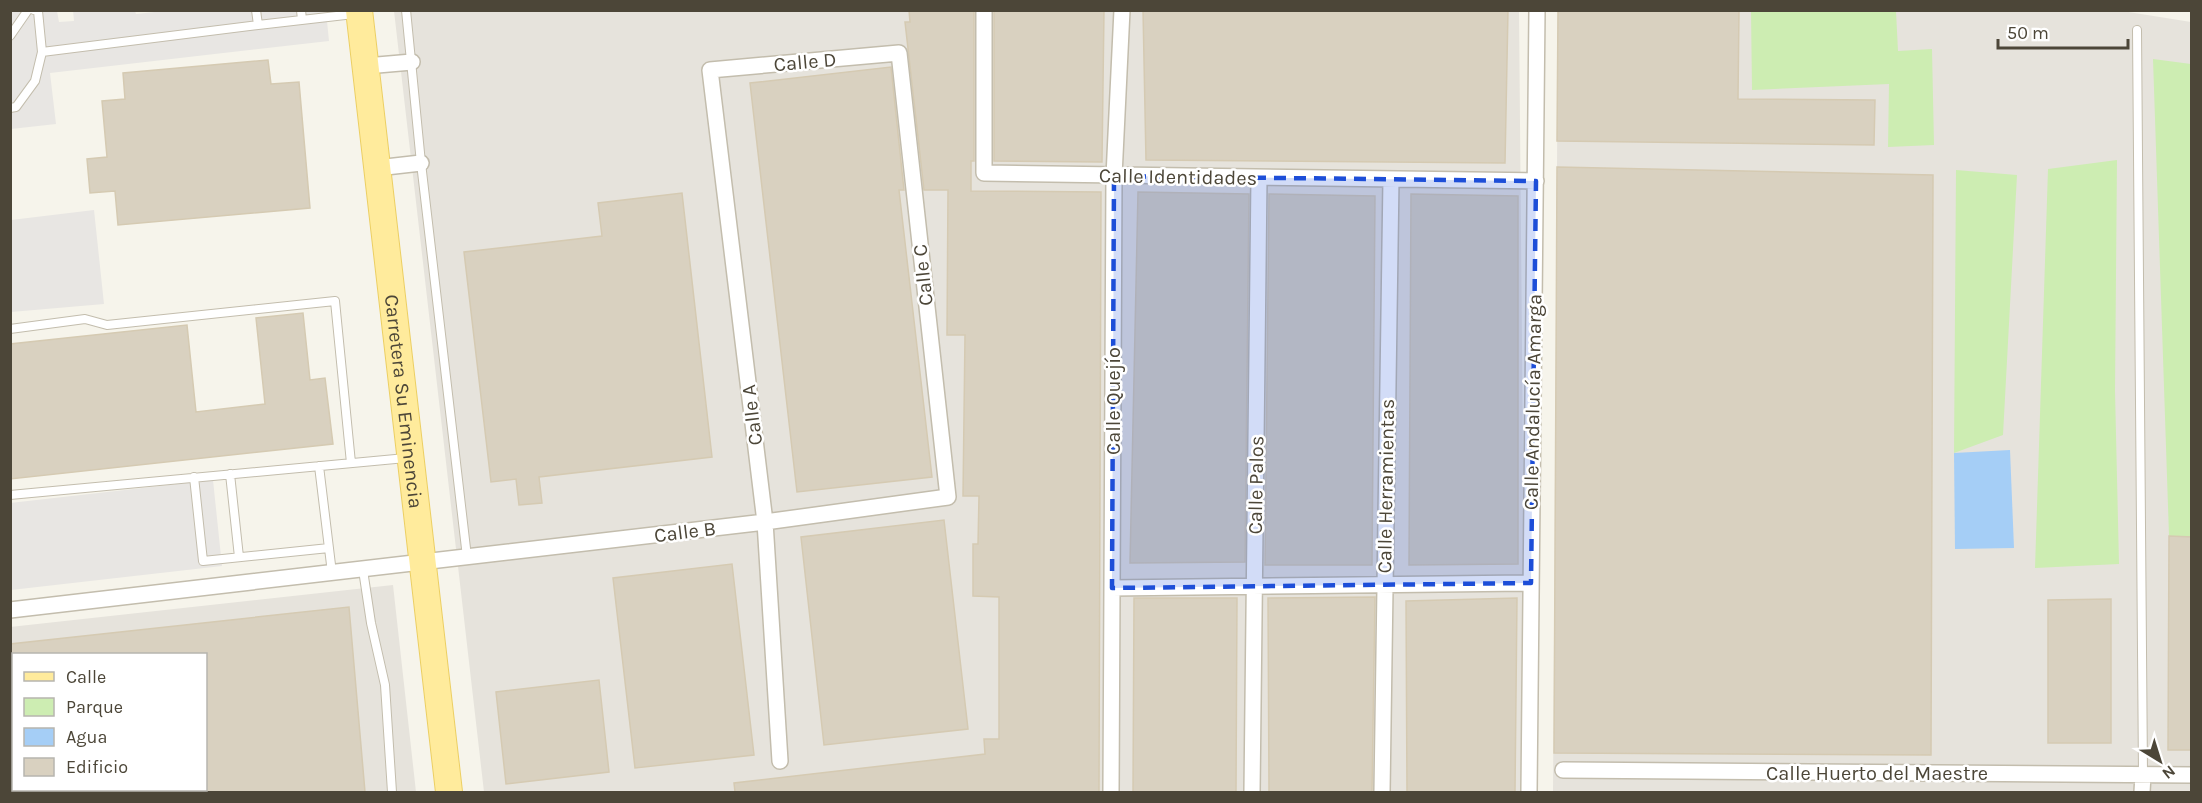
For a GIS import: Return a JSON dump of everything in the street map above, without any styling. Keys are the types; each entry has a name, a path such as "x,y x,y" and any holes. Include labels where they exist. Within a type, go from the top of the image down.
{"main road":[{"name":"Carretera Su Eminencia","path":"360,12 449,792"}],"street":[{"name":"Calle Identidades","path":"984,10 984,173 1536,181"},
{"name":"Calle Quejío","path":"1111,792 1114,176 1122,10"},
{"name":"Calle Andalucía Amarga","path":"1529,792 1537,10"},
{"name":"Calle D","path":"710,70 899,53"},
{"name":"Calle C","path":"899,53 948,497"},
{"path":"366,66 412,62"},
{"name":"Calle A","path":"710,70 765,522 780,761"},
{"path":"378,168 421,163"},
{"name":"Calle Palos","path":"1252,792 1259,178"},
{"name":"Calle Herramientas","path":"1382,792 1391,179"},
{"name":"Calle B","path":"10,610 765,522 948,497"},
{"path":"1112,588 1531,583"},
{"name":"Calle Huerto del Maestre","path":"1563,770 2192,775"},
{"path":"2142,792 2143,775"}],"lane":[{"path":"10,36 28,10"},
{"path":"10,108 16,107 35,81 42,52 38,11 34,10"},
{"path":"256,10 258,25"},
{"path":"301,10 302,20"},
{"path":"406,10 421,163 467,557"},
{"path":"42,52 360,12"},
{"path":"2137,30 2143,775"},
{"path":"10,328 85,319 107,325 335,301 351,463"},
{"path":"10,495 411,458"},
{"path":"319,466 332,573"},
{"path":"230,474 239,557"},
{"path":"194,477 202,561 329,548"},
{"path":"363,570 371,623 385,685 393,792"}],"highlighted area":[{"path":"1114,176 1536,181 1531,583 1112,588"}],"shaded area":[{"path":"73,10 135,11 136,14 173,10 326,11 329,41 50,73 56,124 11,129 10,11 57,11 59,22 74,21"},
{"path":"2116,10 2191,22 2191,792 1553,792 1558,11"},
{"path":"394,11 1519,11 1526,792 484,792"},
{"path":"94,210 104,304 11,312 11,220"},
{"path":"213,480 222,566 11,590 10,503"},
{"path":"393,585 416,792 11,792 10,627"}],"green space":[{"path":"1751,11 1896,11 1898,51 1932,49 1934,145 1888,147 1889,84 1752,90"},
{"path":"2153,59 2191,64 2191,537 2169,536"},
{"path":"2117,160 2115,391 2119,564 2035,568 2048,169"},
{"path":"1956,170 2017,175 2003,435 1954,453"}],"water":[{"path":"2010,450 2014,548 1955,549 1954,453"}],"building":[{"path":"909,10 974,10 974,161 971,161 971,191 1101,192 1099,792 735,792 734,783 985,754 984,739 999,739 999,597 973,596 973,544 978,544 979,496 963,496 965,335 947,335 948,190 924,190 905,22 910,22"},
{"path":"994,10 1104,10 1102,162 994,161"},
{"path":"1143,10 1508,10 1505,163 1146,160"},
{"path":"1558,10 1739,10 1738,99 1875,100 1874,145 1557,141"},
{"path":"268,60 271,84 299,82 310,208 118,225 115,191 90,193 87,159 107,157 102,101 125,99 123,73"},
{"path":"891,67 904,190 899,190 932,477 797,492 750,83"},
{"path":"1557,167 1933,175 1931,755 1554,753"},
{"path":"1138,192 1249,194 1245,562 1130,563"},
{"path":"682,193 712,457 539,477 542,503 519,505 516,479 491,482 464,252 602,236 598,203"},
{"path":"1269,194 1375,196 1372,565 1265,565"},
{"path":"1411,194 1518,196 1518,564 1409,565"},
{"path":"303,313 310,380 325,378 333,444 10,479 10,344 187,325 196,412 265,404 256,318"},
{"path":"944,520 968,729 824,745 801,537"},
{"path":"2169,536 2192,537 2192,750 2168,750"},
{"path":"732,564 754,755 635,768 613,578"},
{"path":"1375,597 1372,792 1269,792 1268,598"},
{"path":"1134,598 1237,598 1236,792 1133,792"},
{"path":"1517,598 1515,792 1407,792 1406,601"},
{"path":"2111,599 2111,743 2048,743 2048,600"},
{"path":"349,607 365,792 206,792 207,653 10,654 10,644"},
{"path":"599,680 609,772 506,784 496,692"}]}
